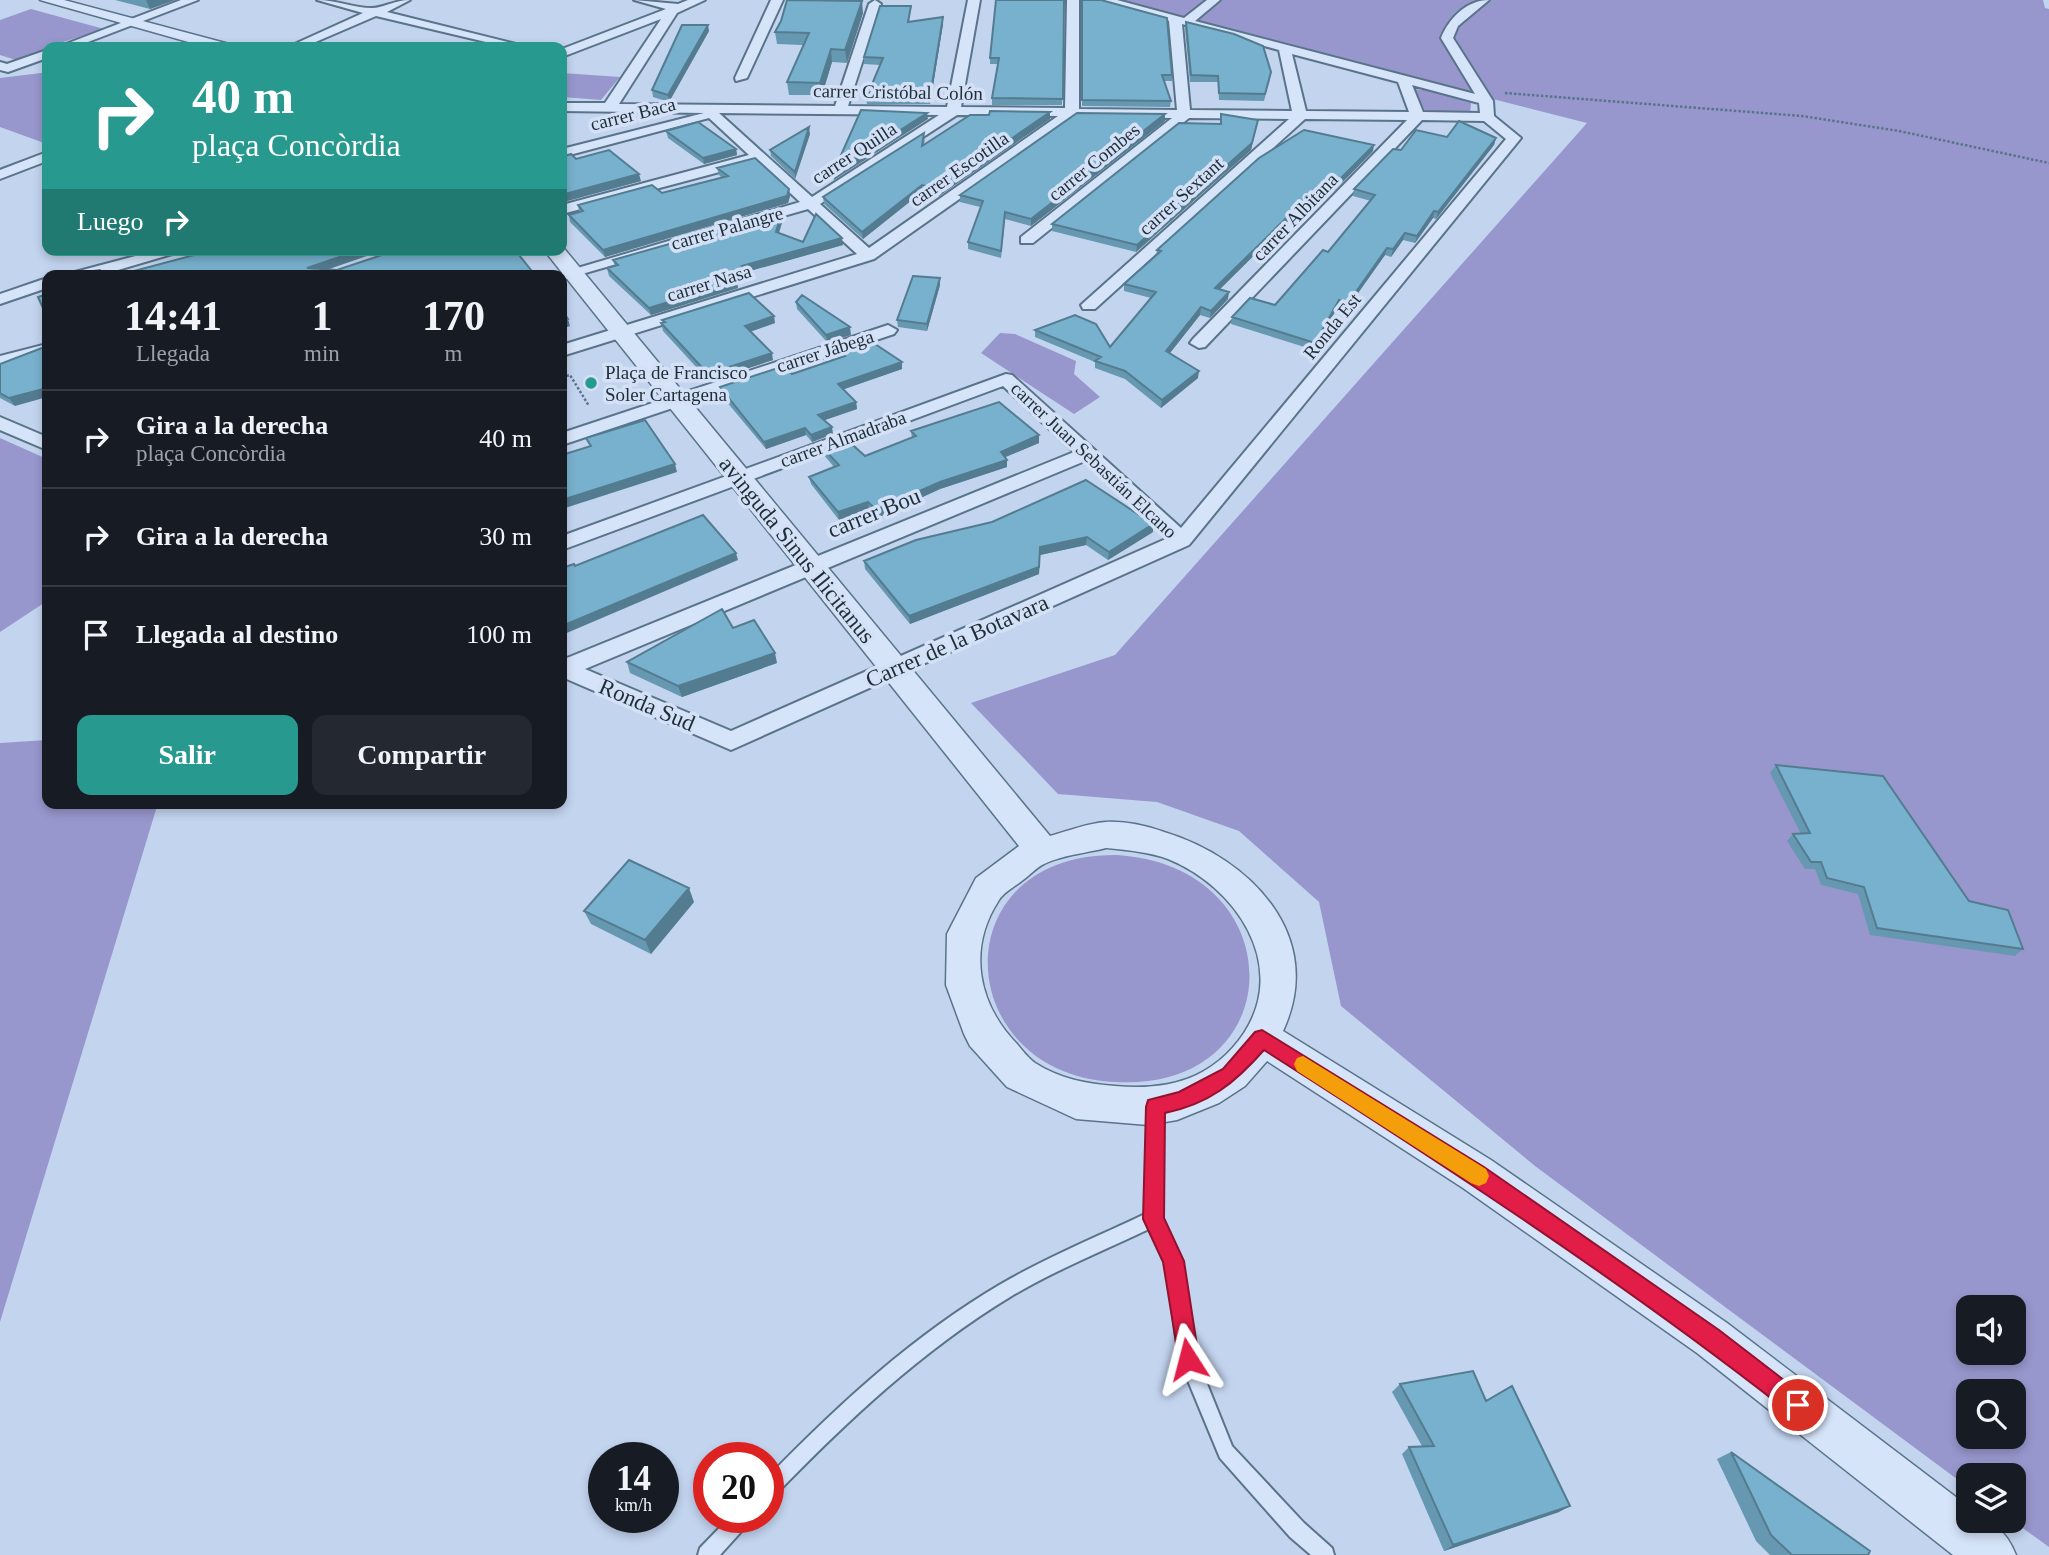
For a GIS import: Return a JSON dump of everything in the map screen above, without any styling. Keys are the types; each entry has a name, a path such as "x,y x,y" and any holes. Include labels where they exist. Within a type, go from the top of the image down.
{"street":[{"path":"47,0 204,42"},
{"path":"78,42 192,0"},
{"path":"323,0 501,42"},
{"path":"306,42 404,0"},
{"path":"640,0 676,9"},
{"path":"567,51 699,0"},
{"path":"741,78 777,0"},
{"path":"953,112 974,0"},
{"path":"1072,113 1073,0"},
{"path":"1103,0 1285,49 1483,97"},
{"path":"1181,21 1214,0"},
{"path":"1483,0 1453,24 1447,38 1483,97 1486,117"},
{"path":"839,111 875,4"},
{"path":"609,108 676,9"},
{"path":"1181,21 1184,115"},
{"path":"1285,49 1300,116"},
{"path":"4,67 42,56"},
{"path":"1403,79 1418,117"},
{"name":"carrer Cristóbal Colón","path":"567,107 711,112 1486,117"},
{"path":"711,112 868,256"},
{"name":"carrer Baca","path":"567,152 711,112"},
{"name":"carrer Quilla","path":"811,204 953,112"},
{"name":"carrer Escotilla","path":"868,256 1072,113"},
{"name":"carrer Combes","path":"1027,240 1184,115"},
{"name":"carrer Sextant","path":"1089,305 1300,116"},
{"name":"carrer Albitana","path":"1199,343 1418,117"},
{"name":"Ronda Est","path":"1182,540 1514,138 1486,117"},
{"path":"567,209 760,157"},
{"path":"0,175 42,158"},
{"name":"carrer Palangre","path":"567,274 811,204"},
{"path":"100,270 155,256"},
{"name":"carrer Nasa","path":"567,349 868,256"},
{"name":"avinguda Sinus Ilicitanus","path":"567,274 621,332 1041,849"},
{"path":"0,299 42,285"},
{"name":"carrer Jábega","path":"567,437 888,330"},
{"path":"0,361 42,350"},
{"name":"carrer Juan Sebastián Elcano","path":"1006,379 1182,540"},
{"name":"carrer Almadraba","path":"567,541 1006,379"},
{"path":"0,423 42,442"},
{"path":"19,431 42,424"},
{"name":"carrer Bou","path":"567,666 1087,453"},
{"name":"Carrer de la Botavara","path":"731,741 1182,540"},
{"name":"Ronda Sud","path":"567,670 731,741"},
{"path":"1095,836 1152,840 1195,855 1232,880 1260,914 1276,954 1277,997 1262,1038 1248,1058 1219,1083 1182,1101 1127,1109 1098,1107 1045,1090 1001,1058 984,1039 972,1017 961,972 966,928 981,899 1002,874 1041,849 1062,842 1095,836"},
{"path":"1262,1038 1477,1174 1712,1338 1992,1555"}],"lane":[{"path":"1155,1107 1153,1219 1174,1261 1188,1359 1226,1452 1297,1530 1325,1555"},
{"path":"784,1473 830,1425 911,1356 1005,1291 1153,1219"},
{"path":"707,1555 728,1533"}],"path":[{"path":"1483,97 1802,116 1899,131 2049,163"},
{"path":"567,375 570,374 591,406 581,409"}],"shaded area":[{"path":"1106,0 2043,0 2045,8 2049,9 2049,1547 2026,1530 2026,1463 1956,1463 1956,1478 1535,1166 1341,1006 1319,902 1239,831 1157,802 1058,794 971,703 1115,655 1587,123"},
{"path":"31,9 104,29 63,42 42,42 42,52 19,61 0,55 0,20"},
{"path":"42,73 42,142 0,127 0,78"},
{"path":"567,73 620,77 601,100 567,97"},
{"path":"1413,89 1432,90 1471,103 1470,115 1425,111"},
{"path":"1000,333 1015,334 1076,361 1074,374 1100,397 1074,414 981,353"},
{"path":"0,438 42,457 42,604 0,632"},
{"path":"42,740 42,809 156,809 0,1322 0,743"},
{"path":"1117,855 1175,868 1217,897 1242,934 1250,976 1241,1017 1215,1052 1173,1076 1115,1082 1060,1070 1021,1043 996,1006 988,965 995,924 1019,888 1059,864"}],"building":[{"path":"787,0 862,1 845,50 831,49 820,83 787,82 809,33 775,32"},
{"path":"996,0 1064,0 1063,99 992,98 999,58 990,58"},
{"path":"1082,0 1101,0 1167,18 1172,75 1162,75 1171,101 1082,100"},
{"path":"880,6 911,6 908,22 943,17 930,97 866,97 873,89 870,89 883,58 864,57"},
{"path":"1186,22 1234,34 1263,46 1271,72 1265,94 1219,93 1218,76 1191,75"},
{"path":"682,25 708,25 668,95 652,90"},
{"path":"861,110 927,113 833,173"},
{"path":"990,111 1050,112 939,189 922,185 862,232 823,197 924,133 922,146 970,115 989,115"},
{"path":"1077,113 1165,114 1031,219 1005,212 1001,251 968,242 983,201 960,195"},
{"path":"1221,114 1258,120 1252,143 1137,245 1052,224 1179,123 1221,124"},
{"path":"1459,121 1496,138 1438,212 1434,211 1417,236 1405,233 1393,249 1387,248 1348,303 1339,300 1315,343 1232,317 1250,298 1275,305 1323,250 1328,252 1375,195 1354,189 1393,149 1401,150 1416,130 1447,137"},
{"path":"698,122 736,149 703,158 666,131"},
{"path":"809,127 795,172 770,150"},
{"path":"1304,130 1374,145 1335,184 1324,181 1215,288 1229,292 1211,311 1201,307 1166,351 1199,371 1162,400 1125,371 1095,361 1101,357 1035,330 1075,315 1096,324 1110,347 1156,292 1124,284 1161,251 1157,250 1259,158"},
{"path":"609,150 639,174 567,193 567,155 571,154 576,159"},
{"path":"755,158 789,189 787,196 603,250 569,215 583,211 578,205 652,185 662,193 728,176 717,168"},
{"path":"782,212 776,232 803,242 816,214 842,238 742,266 749,272 733,277 737,281 649,308 607,268 618,265 613,260"},
{"path":"190,256 342,256 307,268 337,270 138,270"},
{"path":"379,256 520,256 531,270 337,270"},
{"path":"913,276 940,278 927,324 897,320"},
{"path":"749,293 774,316 745,326 772,353 708,374 661,323 665,322 662,320"},
{"path":"802,295 850,327 826,335 796,302"},
{"path":"866,338 902,362 838,384 856,402 818,415 832,427 811,435 805,428 764,442 720,387 784,366 792,374 845,356 837,348"},
{"path":"42,348 42,389 9,398 0,393 0,364"},
{"path":"999,402 1039,435 1001,452 1007,460 940,482 876,510 868,502 838,512 809,477 839,465 823,448 846,439 865,456 916,436 911,431"},
{"path":"645,420 675,464 567,498 567,453 591,446 586,438"},
{"path":"1086,480 1153,524 1109,552 1087,537 1040,547 1039,567 909,616 864,561 916,540 992,522"},
{"path":"703,515 736,553 567,624 567,566 575,566"},
{"path":"722,609 733,628 754,620 775,653 678,686 627,662"},
{"path":"1776,765 1883,776 1969,901 2008,910 2023,949 1877,928 1864,887 1827,878 1821,862 1811,862 1793,834 1810,833"},
{"path":"629,860 689,888 645,940 584,911"},
{"path":"1473,1371 1486,1401 1512,1386 1570,1506 1453,1545 1409,1447 1434,1446 1400,1384"},
{"path":"1731,1452 1870,1551 1868,1555 1792,1555 1771,1535"}],"slow traffic":[{"path":"1303,1064 1479,1176"}],"place":[{"name":"Plaça de Francisco Soler Cartagena","path":"591,383"}],"route":[{"path":"1188,1359 1174,1261 1153,1219 1155,1107 1182,1101 1207,1090 1230,1075 1248,1058 1262,1038 1477,1174 1712,1338 1798,1405"}]}
